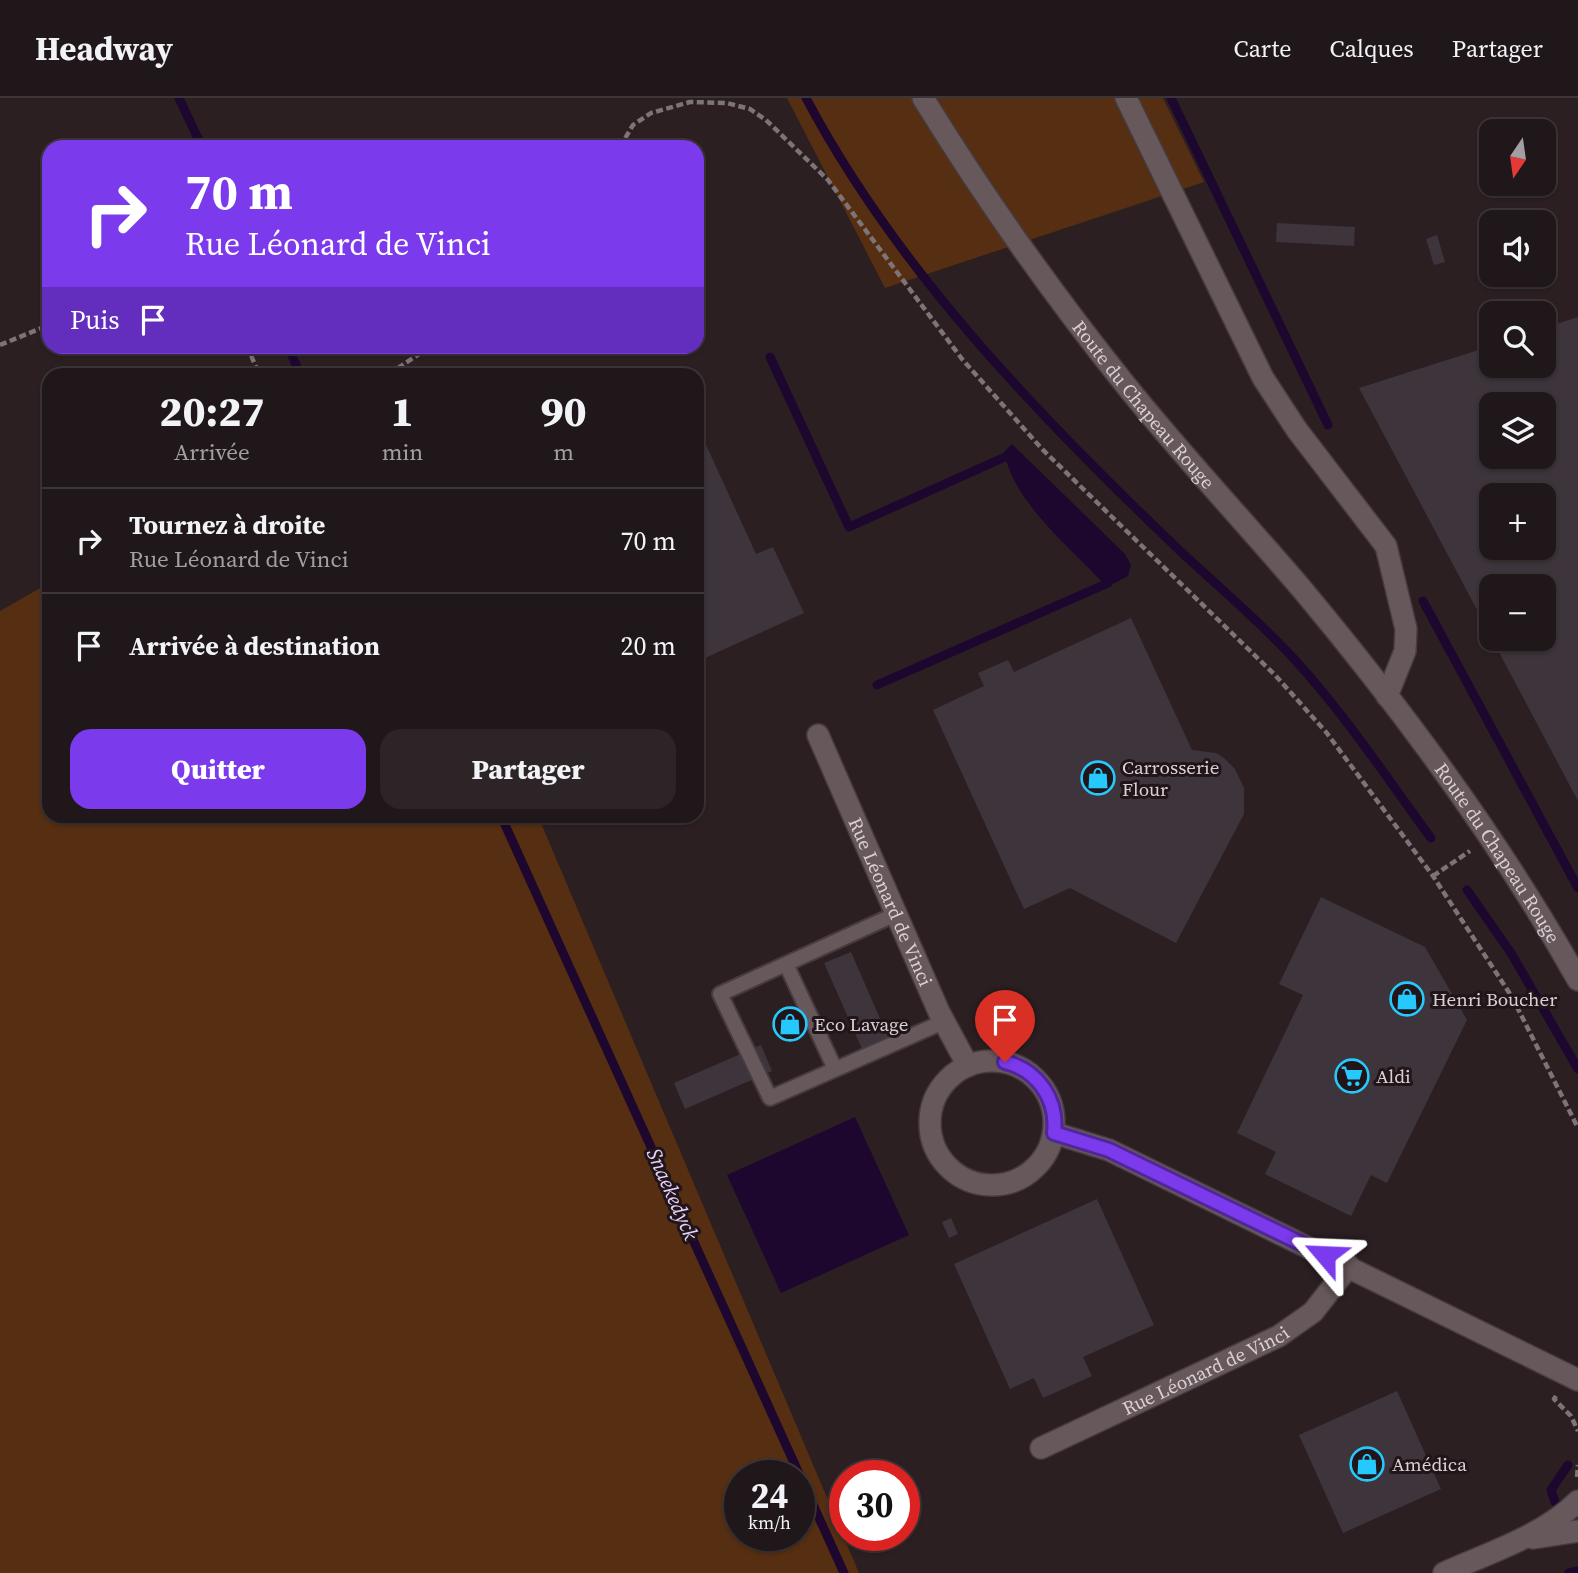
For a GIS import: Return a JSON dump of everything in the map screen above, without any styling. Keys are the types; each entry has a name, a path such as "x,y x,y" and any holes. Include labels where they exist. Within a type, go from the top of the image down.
{"street":[{"name":"Route du Chapeau Rouge","path":"923,98 995,210 1067,311 1174,444 1318,609 1387,696 1489,839 1578,980"},
{"path":"1126,98 1263,378 1297,430 1386,546 1406,629 1405,651 1387,696"},
{"name":"Rue Léonard de Vinci","path":"818,735 943,1022 968,1066"},
{"path":"998,1061 1028,1072 1042,1085 1051,1102 1054,1133 1040,1164 1012,1182 979,1184 954,1172 937,1152 930,1119 942,1087 968,1066 998,1061"},
{"path":"1054,1133 1109,1150 1578,1380"},
{"name":"Rue Léonard de Vinci","path":"1041,1448 1279,1336 1313,1312 1349,1266"},
{"path":"1444,1573 1510,1544 1562,1516 1578,1501"},
{"path":"1510,1544 1578,1531"}],"lane":[{"path":"896,914 720,994 770,1098 943,1022"},
{"path":"786,964 835,1069"}],"path":[{"path":"624,140 633,125 651,113 690,102 727,103 759,115 828,180 962,359 1028,435 1275,675 1326,732 1433,876 1512,997 1578,1128"},
{"path":"0,345 42,328"},
{"path":"397,368 419,354"}],"shaded area":[{"path":"787,98 1163,98 1204,182 885,288"},
{"path":"1012,444 1125,554 1131,565 1128,576 1113,584 1102,582 1044,522 1030,506 1010,471 1004,452"},
{"path":"42,587 42,823 541,823 811,1460 724,1460 724,1551 815,1551 815,1469 829,1502 829,1551 850,1551 859,1573 0,1573 0,611"},
{"path":"855,1117 909,1235 781,1293 727,1175"}],"building":[{"path":"1277,223 1355,227 1354,246 1276,242"},
{"path":"1437,235 1445,262 1434,265 1426,239"},
{"path":"1578,317 1578,801 1498,651 1556,651 1556,574 1479,574 1479,613 1359,388 1479,350 1479,378 1556,378 1556,324"},
{"path":"704,440 756,554 773,547 804,613 704,658"},
{"name":"Carrosserie Flour","path":"1131,618 1192,750 1216,753 1224,758 1235,769 1244,788 1244,814 1176,943 1070,888 1024,909 933,710 984,686 978,673 1008,660 1014,672"},
{"name":"Aldi","path":"1321,897 1425,947 1467,1020 1387,1183 1371,1175 1351,1216 1265,1174 1276,1152 1237,1133 1303,995 1279,984"},
{"path":"851,952 888,1037 862,1049 824,963"},
{"path":"761,1045 772,1071 685,1109 674,1083"},
{"path":"1097,1199 1154,1325 1083,1357 1092,1376 1043,1398 1034,1378 1010,1389 954,1264"},
{"path":"951,1218 958,1234 949,1238 942,1222"},
{"name":"Amédica","path":"1397,1391 1441,1489 1343,1533 1299,1435"}],"waterway":[{"name":"Snaekedyck","path":"179,98 199,140"},
{"path":"806,98 842,161 883,222 973,338 1073,446 1296,661 1349,725 1431,838"},
{"path":"1171,98 1328,425"},
{"name":"Snaekedyck","path":"291,354 297,368"},
{"path":"770,357 849,527 1005,457"},
{"path":"877,685 1108,583"},
{"path":"1423,601 1578,888"},
{"name":"Snaekedyck","path":"504,823 844,1573"},
{"path":"1467,890 1511,953 1578,1069"},
{"path":"1555,1502 1551,1490 1568,1465"},
{"path":"1569,1573 1578,1571"}],"place":[{"name":"Carrosserie Flour","path":"1098,778"},
{"name":"Henri Boucher","path":"1407,999"},
{"name":"Eco Lavage","path":"790,1024"},
{"name":"Aldi","path":"1352,1076"},
{"name":"Amédica","path":"1367,1464"}],"route":[{"path":"1005,1062 1028,1072 1045,1090 1053,1108 1054,1133 1109,1150 1325,1255"}]}
